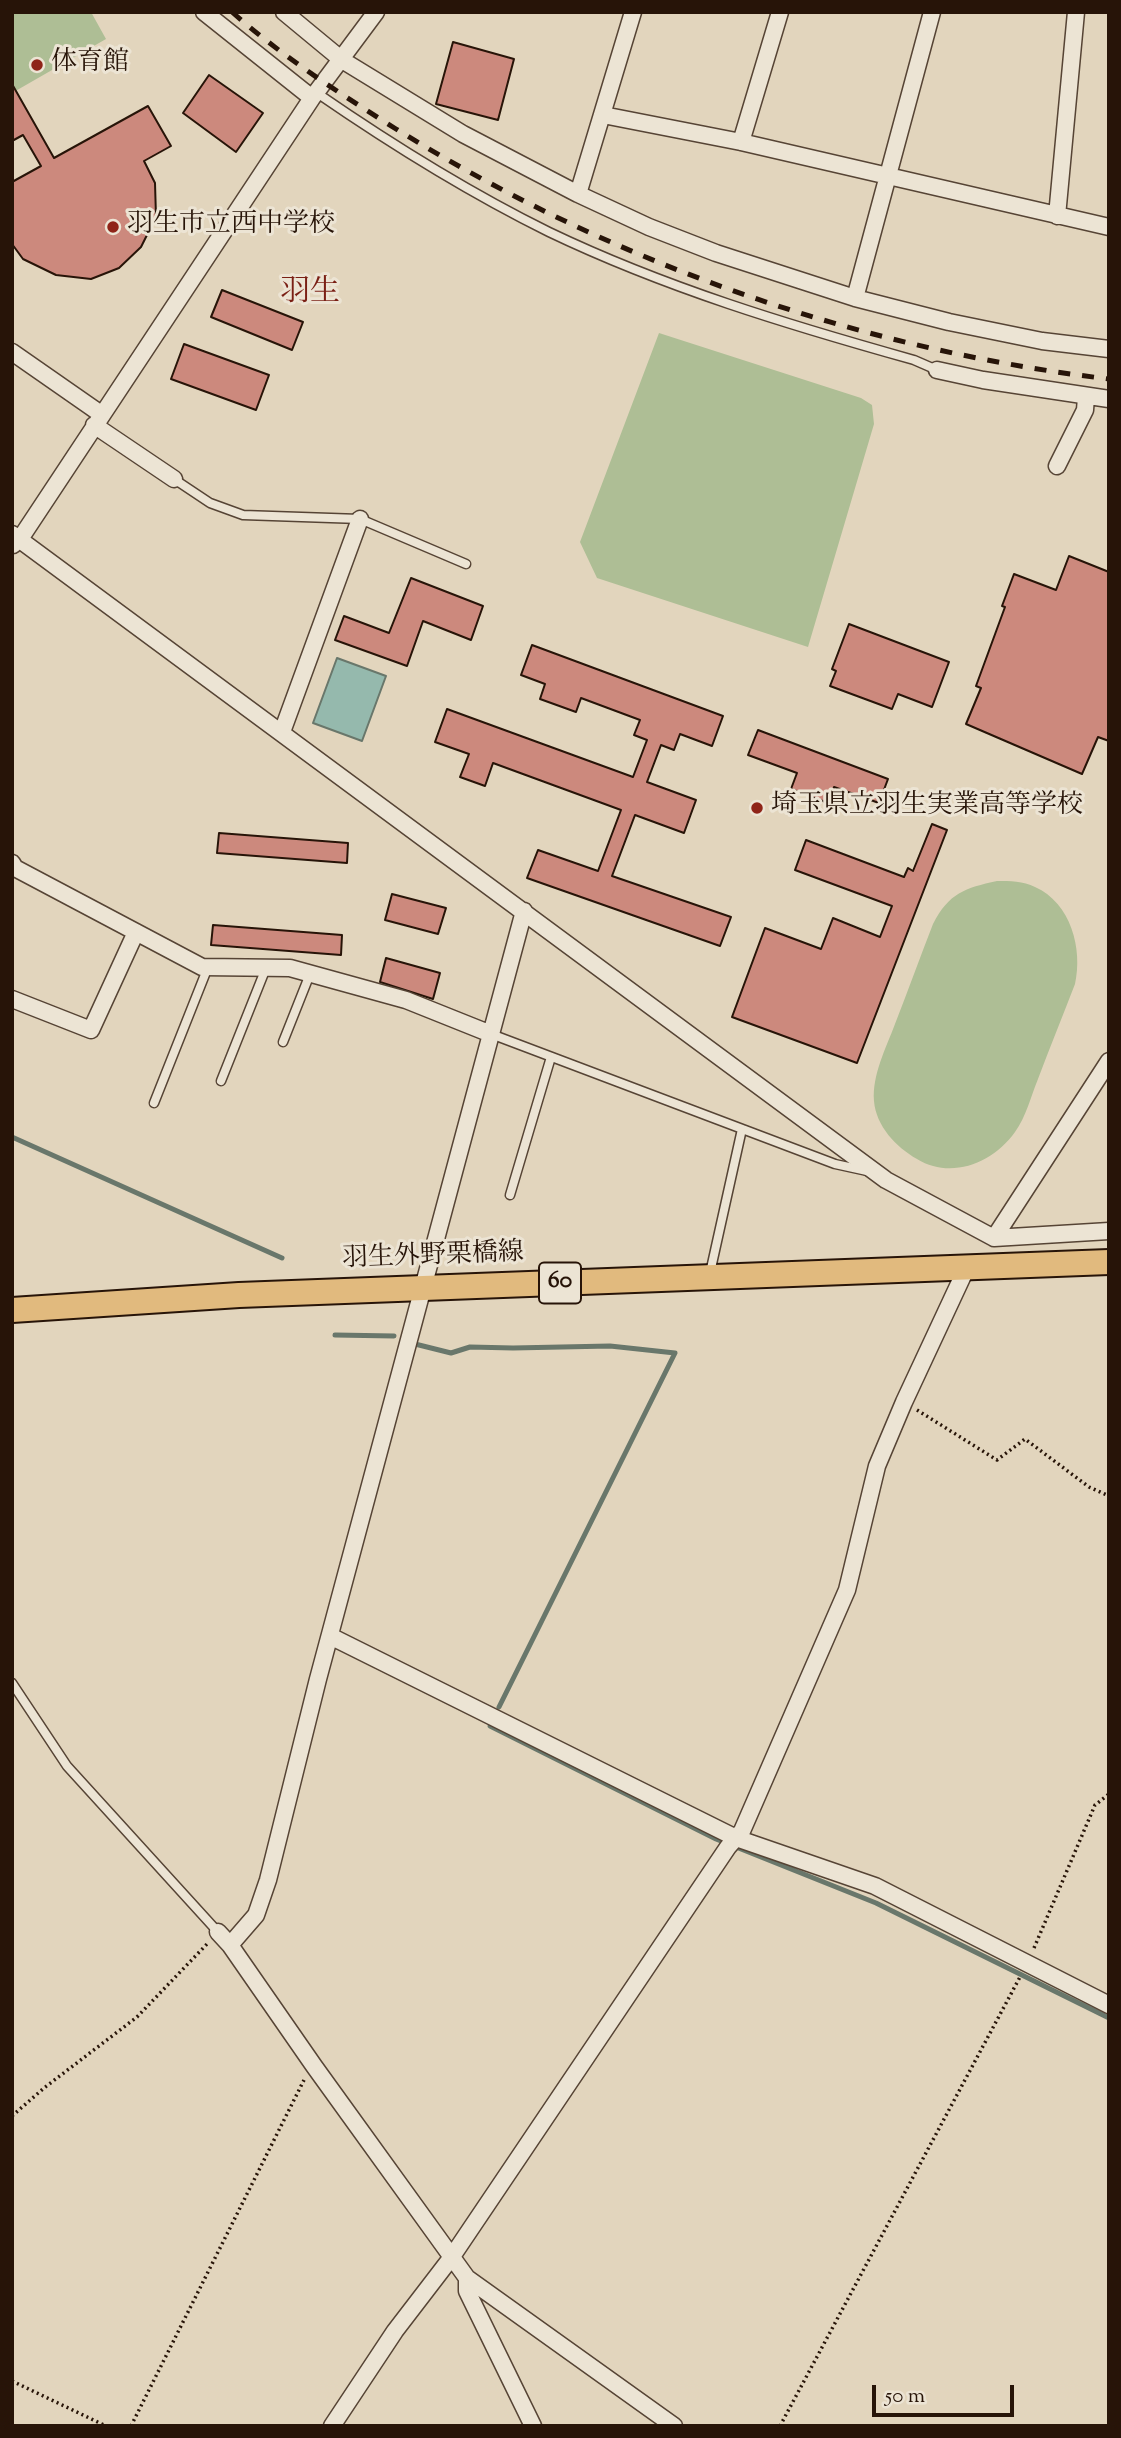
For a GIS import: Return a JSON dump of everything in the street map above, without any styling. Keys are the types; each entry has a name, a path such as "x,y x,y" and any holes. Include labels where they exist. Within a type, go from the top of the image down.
{"main road":[{"name":"羽生外野栗橋線","path":"12,1310 239,1295 1109,1262"}],"street":[{"path":"204,12 314,95"},
{"path":"284,12 342,60 463,134 578,194 649,227 716,253 855,298 949,322 1042,341 1109,349"},
{"path":"376,12 314,95 15,539 282,732 877,1174 994,1238 1109,1231"},
{"path":"578,194 633,12"},
{"path":"741,142 780,12"},
{"path":"855,298 932,12"},
{"path":"1057,216 1076,12"},
{"path":"603,115 741,142 1109,226"},
{"path":"12,352 174,479"},
{"path":"937,370 1109,399"},
{"path":"1057,466 1085,410 1086,397"},
{"path":"282,732 360,519"},
{"path":"13,868 202,967 290,968 406,1000 491,1034"},
{"path":"230,1945 256,1915 268,1880 330,1636 524,911"},
{"path":"12,999 91,1030 136,932"},
{"path":"994,1238 1109,1061"},
{"path":"332,2426 395,2331 450,2258 727,1847 742,1831 847,1590 877,1466 966,1269"},
{"path":"330,1636 736,1838 875,1886 1109,2005"},
{"path":"218,1932 230,1945 450,2258 467,2278 674,2426"},
{"path":"467,2278 467,2291 533,2426"}],"lane":[{"path":"314,95 441,173 547,231 594,252 734,307 914,360 937,370"},
{"path":"174,479 210,503 243,515 360,519 466,564"},
{"path":"154,1103 208,967"},
{"path":"221,1081 267,968"},
{"path":"283,1042 310,974"},
{"path":"491,1034 835,1164 877,1174"},
{"path":"510,1195 551,1057"},
{"path":"709,1278 742,1129"},
{"path":"12,1683 66,1766 218,1932"}],"path":[{"path":"904,1402 997,1460 1025,1439 1089,1488 1109,1496"},
{"path":"780,2426 1027,1965 1095,1805 1109,1794"},
{"path":"12,2116 137,2017 218,1932"},
{"path":"131,2426 307,2073 314,2066"},
{"path":"12,2381 106,2426"}],"green space":[{"name":"体育館","path":"12,12 91,12 106,39 12,93"},
{"path":"659,333 861,398 872,405 874,424 808,647 597,578 580,542"},
{"path":"997,881 1030,885 1058,904 1072,928 1075,942 1075,984 1025,1113 1015,1132 1006,1143 983,1160 957,1168 944,1168 917,1159 888,1135 876,1110 875,1081 939,914 945,905 959,894"}],"water":[{"path":"337,658 386,676 362,741 313,723"}],"building":[{"path":"453,42 514,59 498,120 436,104"},
{"path":"209,75 263,113 236,152 183,113"},
{"path":"12,84 54,158 148,106 171,146 144,161 155,183 156,217 141,247 119,268 91,279 56,275 23,259 12,244 12,182 41,166 23,135 12,141"},
{"path":"222,290 303,322 292,350 211,317"},
{"path":"184,344 269,375 256,410 171,379"},
{"path":"1069,556 1109,572 1109,741 1098,737 1082,774 966,724 981,688 976,686 1014,574 1056,590"},
{"path":"411,578 483,606 471,640 423,621 407,666 335,640 344,616 389,633"},
{"path":"849,624 949,662 932,707 898,694 892,709 830,686 836,671 832,669"},
{"path":"532,645 723,716 712,746 680,734 674,750 661,745 647,782 696,800 684,833 635,815 612,876 731,917 720,946 527,878 538,850 598,871 621,810 493,763 485,786 460,777 469,754 435,742 447,709 633,777 647,740 634,735 640,720 581,698 576,712 540,699 545,684 521,675"},
{"path":"758,730 888,779 879,803 834,787 828,803 791,789 797,773 748,755"},
{"path":"932,824 947,830 857,1063 732,1017 765,928 821,949 833,918 880,937 892,906 795,870 806,840 904,877 908,868 913,871"},
{"path":"219,833 348,843 347,863 217,853"},
{"path":"392,894 446,908 438,934 385,920"},
{"path":"213,925 342,935 341,955 211,945"},
{"path":"386,958 440,973 433,999 380,982"}],"waterway":[{"path":"12,1137 282,1258"},
{"path":"335,1335 394,1336"},
{"path":"415,1344 451,1353 470,1347 610,1346 675,1353 499,1707"},
{"path":"491,1723 490,1726 716,1839 876,1903 1109,2018"}],"railway":[{"path":"232,12 291,59 396,129 478,177 563,220 650,259 739,293 829,322 922,346 1015,365 1109,379"}],"place":[{"name":"体育館","path":"37,65"},
{"name":"羽生市立西中学校","path":"113,227"},
{"name":"埼玉県立羽生実業高等学校","path":"757,808"}],"district":[{"name":"羽生","path":"310,295"}]}
